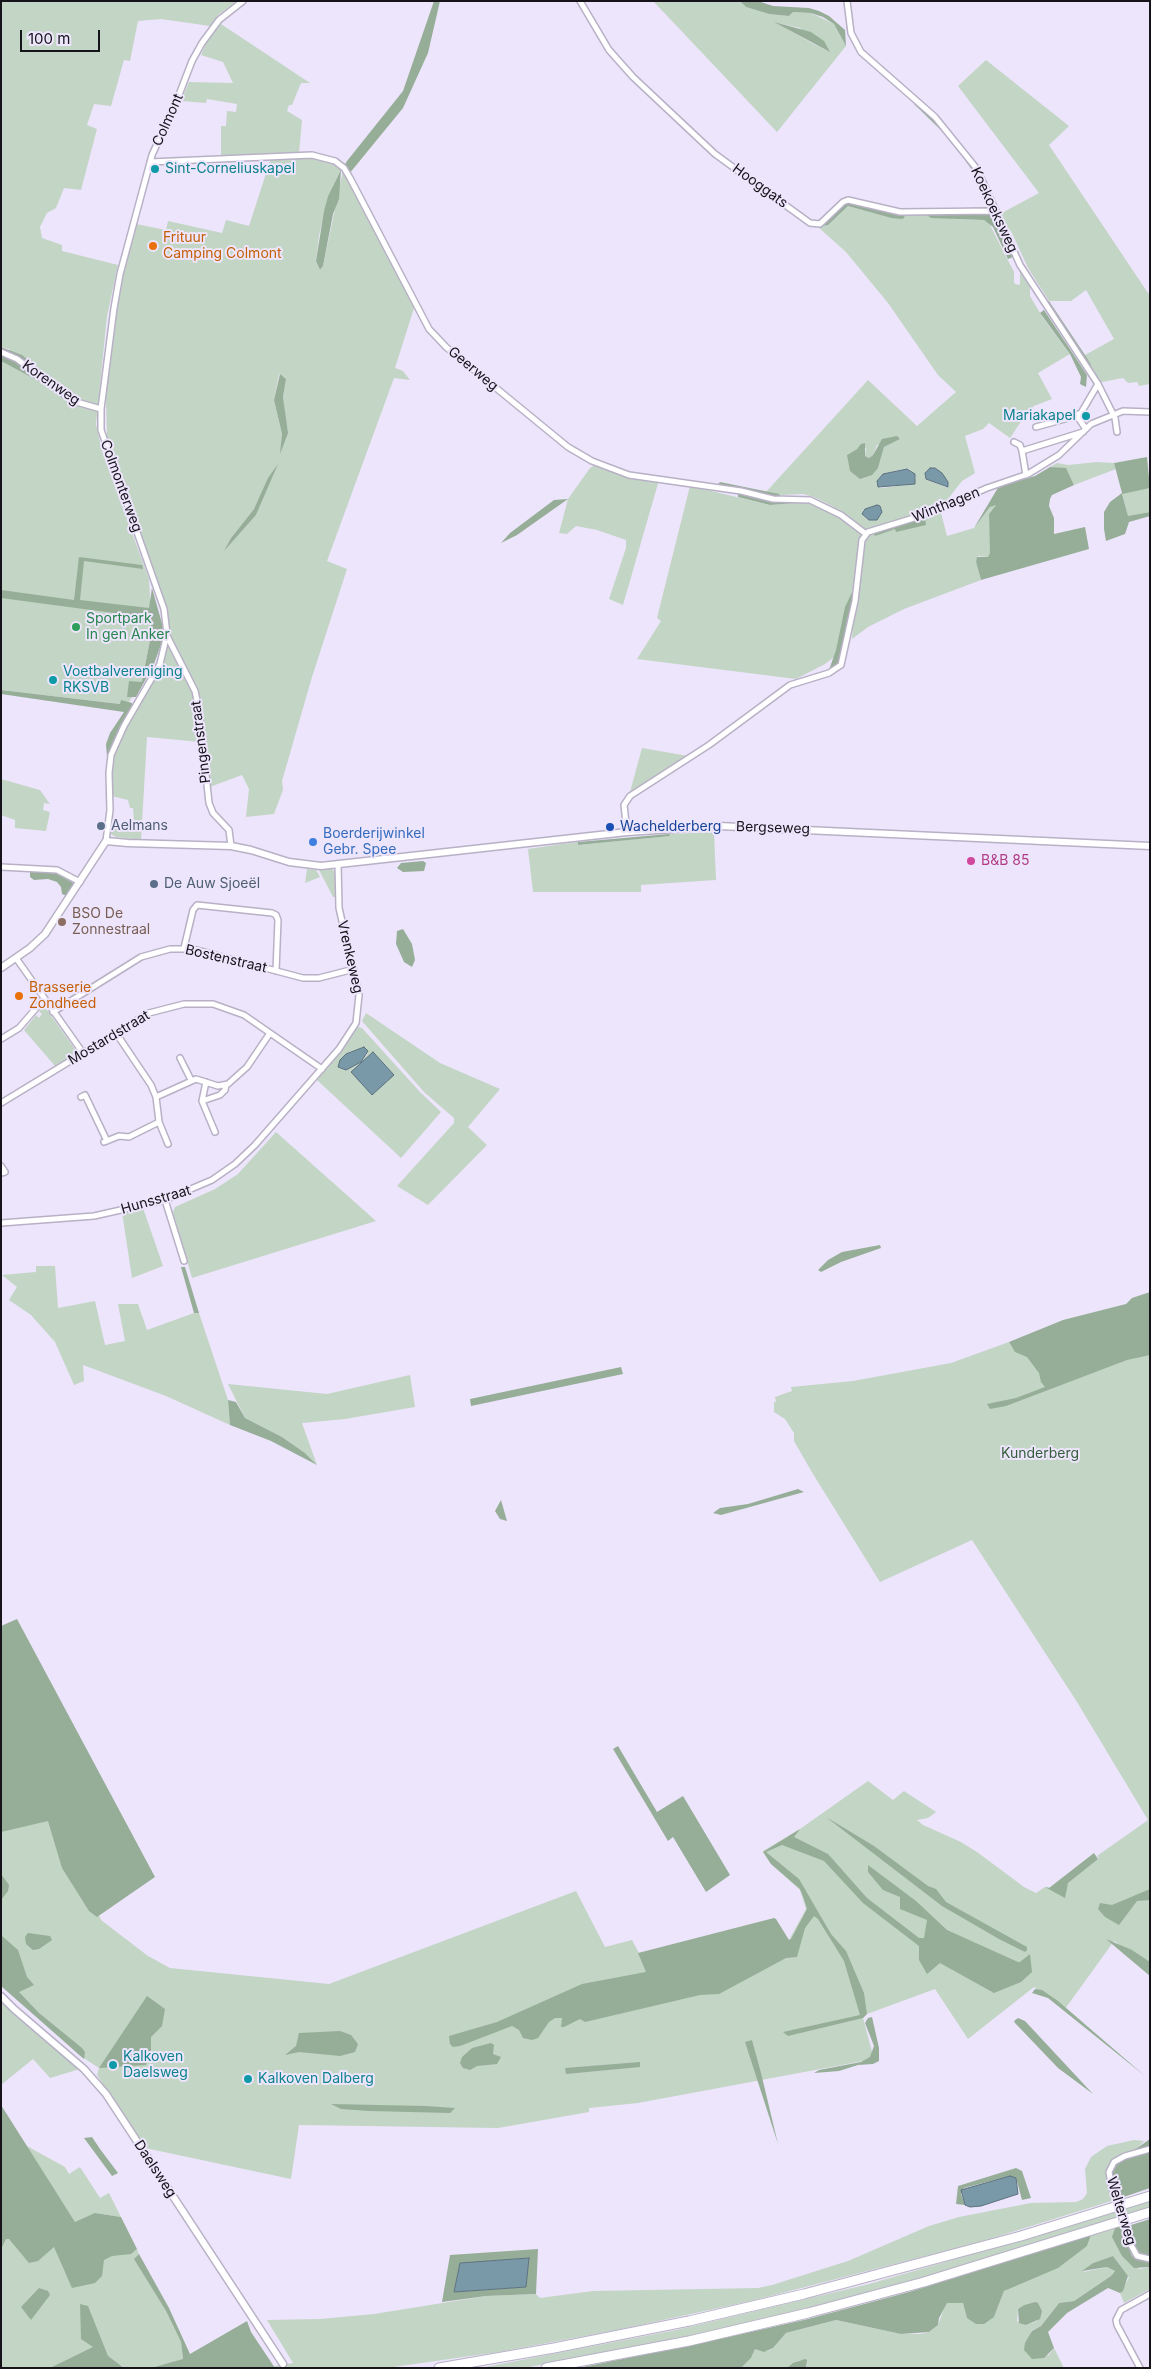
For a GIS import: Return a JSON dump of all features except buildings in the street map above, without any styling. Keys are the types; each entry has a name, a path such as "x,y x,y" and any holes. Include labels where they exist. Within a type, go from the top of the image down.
{"highway":[{"path":"439,2368 689,2322 804,2294 1021,2236 1150,2196"},
{"path":"546,2368 689,2341 835,2306 924,2282 1150,2212"}],"street":[{"name":"Colmont","path":"120,274 150,162 198,50 217,22 242,1"},
{"name":"Hooggats","path":"580,1 609,50 633,77 715,154 810,223 820,224 843,202 848,200 900,212 996,211"},
{"name":"Koekoeksweg","path":"847,1 850,28 856,46 935,117 955,140 981,176 1026,275 1098,384"},
{"name":"Geerweg","path":"150,162 308,155 323,156 335,161 344,168 350,178 429,329 455,355 568,447 592,461 629,474 742,491 773,499 810,500 841,515 866,534"},
{"name":"Colmonterweg","path":"120,274 101,409 101,424 104,441 166,614 167,636"},
{"name":"Korenweg","path":"1,352 16,359 73,401 101,409"},
{"path":"1098,384 1114,415 1117,432"},
{"path":"1036,427 1076,416 1084,409 1098,384"},
{"name":"Winthagen","path":"866,534 872,529 927,514 995,485 1026,475 1056,456 1091,424 1124,411 1150,412"},
{"path":"1076,416 1084,431"},
{"name":"Winthagen","path":"1022,451 1084,431"},
{"path":"1014,442 1020,445 1026,475"},
{"path":"627,832 624,805 630,796 709,746 790,685 829,673 840,665 855,601 862,540 866,534"},
{"path":"1,968 45,934 106,841 110,814 109,773 112,752 120,734 160,664 167,636"},
{"name":"Pingenstraat","path":"167,636 195,691 199,710 209,803 213,813 229,830 231,846"},
{"name":"Bergseweg","path":"106,841 231,846 289,862 314,866 627,832 697,827 756,827 1150,846"},
{"name":"Vrenkeweg","path":"322,1069 347,1039 356,1023 359,1000 354,969 339,908 338,864"},
{"path":"1,867 57,870 80,882"},
{"path":"184,948 193,910 197,905 272,913 276,915 278,920 276,971"},
{"name":"Bostenstraat","path":"53,1012 141,957 160,950 184,948 201,950 311,979 354,969"},
{"path":"16,958 83,1053"},
{"path":"1,1039 19,1028 44,999"},
{"name":"Mostardstraat","path":"1,1103 156,1010 174,1005 213,1004 236,1011 322,1069"},
{"path":"116,1033 151,1085 156,1097 159,1122 168,1144"},
{"path":"202,1101 220,1095 225,1090 226,1085 247,1067 270,1033"},
{"path":"180,1058 191,1080"},
{"name":"Hunsstraat","path":"1,1223 98,1215 165,1200 201,1186 240,1160 322,1069"},
{"path":"156,1097 196,1079 218,1086 226,1085"},
{"path":"206,1082 202,1101 215,1132"},
{"path":"82,1096 85,1095 106,1142 119,1136 129,1137 159,1122"},
{"path":"1,1166 5,1172 1,1172"},
{"path":"165,1200 184,1261"},
{"name":"Daelsweg","path":"1,1996 14,2010 84,2069 106,2094 283,2364"},
{"name":"Welterweg","path":"1150,2148 1121,2157 1114,2162 1109,2172 1130,2243 1137,2256 1150,2259"},
{"path":"1140,2368 1116,2320 1121,2310 1150,2294"}],"green space":[{"path":"1,1 238,1 219,14 210,26 161,19 138,21 130,61 124,60 111,106 94,104 87,125 97,129 81,190 64,188 56,208 47,213 40,227 42,238 62,245 62,251 118,265 107,316 96,424 102,451 149,579 151,618 151,635 142,681 129,702 122,701 121,704 1,690 1,361 30,376 9,349 1,347"},
{"path":"434,1 440,1 428,53 403,108 349,174 344,166 347,161 403,91"},
{"path":"653,1 740,1 746,7 769,14 789,16 793,12 811,13 834,24 846,46 777,132","holes":["777,23 800,28 828,51"]},
{"path":"740,1 758,1 773,6 809,8 819,11 829,16 845,30 846,46 834,24 823,17 811,13 793,12 789,16 769,14 746,7"},
{"path":"774,22 811,32 824,41 830,52"},
{"path":"221,24 310,83 301,83 292,105 289,105 287,111 302,120 299,153 221,156 221,126 226,126 227,111 236,112 237,104 207,99 206,103 181,101 189,82 233,83 223,62 201,55 208,39"},
{"path":"986,60 1069,126 1049,145 1150,296 1150,384 1139,386 1137,382 1128,383 1123,378 1097,383 1092,376 1085,355 1114,339 1086,290 1071,301 1049,301 1028,268 1011,231 1006,227 1000,214 1039,193 958,86"},
{"path":"917,102 963,152 982,182 992,207 991,209 922,210 987,207 988,203 974,173 951,140 914,104"},
{"path":"298,157 322,159 337,165 341,170 328,196 319,236 316,261 320,270 323,266 344,166 414,308 395,368 403,371 410,380 394,378 327,561 347,569 312,677 282,781 283,790 274,814 246,817 249,789 242,775 207,788 202,727 191,678 171,639 168,616 107,437 106,398 115,310 136,224 166,230 168,221 222,233 226,220 249,226 271,158","holes":["279,374 286,379 283,397 285,413 281,452 282,434 274,400","277,465 256,515 226,548 231,538 254,509"]},
{"path":"341,170 339,199 333,214 323,266 320,270 316,261 324,211 328,196"},
{"path":"854,201 882,211 906,214 903,219 891,218 848,206 828,225 818,227 842,203"},
{"path":"848,206 891,218 902,218 906,214 924,213 955,219 984,220 989,223 1014,272 1014,283 1020,284 1020,272 1030,286 1030,296 1043,318 1070,354 1038,373 1052,399 1034,406 1026,414 1010,438 989,423 983,429 965,436 975,473 962,481 940,509 947,536 974,528 991,506 997,505 989,514 991,553 988,557 978,556 976,562 981,580 904,609 868,627 852,639 856,586 834,657 825,664 796,679 637,659 661,621 657,618 690,486 770,505 809,502 830,513 834,507 814,497 803,494 781,495 766,492 868,380 917,426 956,392 938,375 888,303 846,252 818,227 828,225","holes":["900,439 884,447 878,468 847,455 857,449 866,448 865,456 869,458 873,455 877,445","908,468 916,477 914,484 881,488 877,485 879,478 883,474","930,468 935,468 942,473 949,486 945,487 926,479 925,473","877,505 881,509 869,520 863,516 863,510"]},
{"path":"924,213 994,215 1013,257 1008,259 993,227 984,220 931,218"},
{"path":"1044,301 1049,301 1087,358 1091,365 1090,371"},
{"path":"1044,310 1087,375 1086,387 1080,384 1081,377 1070,354 1040,313"},
{"path":"1,347 22,355 42,372 50,382 44,384 1,361"},
{"path":"280,374 286,379 283,397 288,433 280,454 282,434 274,400"},
{"path":"897,436 900,439 884,447 878,468 872,475 860,479 850,471 847,455 861,444 865,443 865,456 869,458 873,455 882,439"},
{"path":"1147,457 1150,488 1122,494 1128,516 1150,512 1150,516 1129,522 1125,534 1106,541 1104,512 1110,502 1122,493 1114,463"},
{"path":"1097,462 1114,463 1116,469 1074,485 1066,469 1050,467 1057,463 1068,465"},
{"path":"278,464 256,515 224,551 231,538 254,509 268,478"},
{"path":"595,465 626,476 659,480 623,605 609,599 626,548 626,540 597,530 576,526 567,534 559,533 568,499 590,468"},
{"path":"1050,467 1066,468 1074,485 1052,495 1050,499 1049,506 1054,518 1054,534 1085,527 1089,549 981,580 976,562 977,557 988,557 990,553 989,514 996,505 990,507 974,528 999,486 1035,476"},
{"path":"720,482 779,494 781,497 718,484"},
{"path":"1150,488 1150,512 1128,517 1122,493"},
{"path":"738,493 809,502 770,505 738,497"},
{"path":"568,499 517,535 501,543 510,533 554,500"},
{"path":"924,513 926,525 896,532 895,529 875,536 873,532"},
{"path":"79,557 142,565 143,569 84,561 80,600 149,608 152,588 163,627 162,642 154,664 136,697 127,697 129,681 142,681 151,635 151,618 1,598 1,590 74,600"},
{"path":"856,584 841,664 829,670 836,650 845,607"},
{"path":"169,642 195,697 200,742 147,737 141,840 116,837 111,834 111,829 123,829 134,821 133,808 130,808 128,800 112,796 112,761 125,729 161,666"},
{"path":"1,690 120,704 121,700 132,703 132,707 107,757 106,744 110,733 124,712 1,694"},
{"path":"642,748 688,756 630,792"},
{"path":"1,779 40,790 50,804 44,803 43,810 50,812 46,831 15,828 15,820 1,815"},
{"path":"714,832 716,880 641,885 641,892 533,892 528,849 578,842 578,845 669,836 669,834"},
{"path":"669,834 670,836 578,845 578,842"},
{"path":"423,861 426,863 424,871 403,872 397,868 401,863"},
{"path":"330,867 335,872 336,897 333,897 318,868"},
{"path":"307,869 316,870 320,877 305,883"},
{"path":"30,871 54,872 75,884 67,896 62,894 61,887 57,882 48,879 34,880 30,877"},
{"path":"403,929 412,944 415,960 412,967 404,962 396,944 397,931"},
{"path":"45,1007 77,1052 55,1066 24,1030 36,1015 39,1018 42,1014 39,1011"},
{"path":"366,1013 440,1063 500,1089 468,1127 487,1145 428,1205 397,1186 454,1123 454,1118 424,1092 362,1021"},
{"path":"358,1027 362,1028 420,1092 441,1112 401,1158 317,1080","holes":["362,1048 368,1051 367,1055 353,1067 350,1052"]},
{"path":"276,1132 376,1221 192,1278 173,1212 175,1207 215,1189 238,1174"},
{"path":"143,1208 163,1266 132,1278 122,1212"},
{"path":"880,1245 881,1248 841,1262 821,1272 818,1270 828,1260 842,1252"},
{"path":"36,1266 55,1266 58,1308 95,1301 105,1345 125,1341 118,1304 138,1304 147,1330 194,1313 199,1313 228,1400 230,1425 166,1396 83,1365 84,1381 74,1385 55,1342 31,1315 9,1300 17,1287 2,1275 36,1272"},
{"path":"181,1267 185,1267 199,1313 194,1313"},
{"path":"1150,1292 1150,1355 1127,1360 1006,1406 990,1409 987,1404 1016,1398 1045,1387 1041,1382 1039,1373 1027,1357 1015,1352 1009,1342 1063,1320 1126,1304 1132,1298"},
{"name":"Kunderberg","path":"1150,1301 1150,1967 1114,1941 1065,2009 1034,1987 968,2039 935,1989 867,2014 863,2018 874,2059 638,2103 589,2108 589,2112 498,2128 299,2125 291,2179 145,2148 97,2075 99,2068 79,2055 1,1982 1,1694 101,1920 148,1956 170,1968 329,1984 576,1891 605,1947 632,1940 639,1953 789,1940 806,1909 800,1890 771,1864 763,1851 800,1829 868,1781 893,1800 904,1791 936,1812 928,1818 917,1820 923,1825 961,1842 977,1852 1024,1887 1036,1893 1045,1887 1052,1888 1099,1858 1097,1856 1148,1820 1077,1702 972,1540 880,1582 813,1474 794,1441 794,1433 785,1419 774,1412 774,1402 776,1402 775,1397 792,1391 791,1387 853,1381 951,1363 1009,1342 1012,1347"},
{"path":"621,1367 623,1374 471,1406 470,1399"},
{"path":"410,1375 415,1407 345,1419 302,1423 317,1465 305,1453 282,1437 245,1418 228,1384 327,1394"},
{"path":"228,1400 236,1402 245,1418 282,1437 305,1453 317,1465 271,1441 230,1425"},
{"path":"798,1489 804,1492 721,1515 713,1513 720,1508 748,1504"},
{"path":"501,1500 507,1521 500,1519 495,1511"},
{"path":"17,1619 155,1877 97,1917 89,1911 62,1868 48,1821 1,1832 1,1626"},
{"path":"618,1746 657,1812 683,1796 730,1875 706,1892 673,1837 668,1841 613,1749"},
{"path":"826,1817 874,1846 928,1886 936,1889 946,1902 1027,1947 1027,1950 1025,1952 999,1939 942,1906"},
{"path":"800,1829 794,1837 828,1854 867,1898 919,1938 924,1938 927,1920 900,1909 900,1897 883,1890 868,1872 868,1865 916,1901 947,1930 1018,1962 1030,1954 1032,1972 1021,1982 994,1993 940,1963 927,1974 919,1960 919,1946 863,1903 824,1861 782,1845 766,1852 799,1879 831,1934 846,1951 864,1993 867,2014 863,2018 788,2036 783,2032 860,2015 844,1961 818,1919 814,1916 805,1928 797,1957 786,1958 719,1994 700,1995 585,2022 580,2019 564,2027 561,2027 562,2018 555,2018 549,2022 538,2038 532,2040 523,2038 519,2030 512,2026 460,2046 453,2047 450,2044 449,2036 497,2022 582,1984 646,1972 638,1953 774,1918 789,1940 791,1939 807,1909 804,1899 800,1889 771,1864 763,1852"},
{"path":"1094,1853 1098,1859 1068,1883 1065,1898 1045,1887 1049,1888"},
{"path":"1,1874 9,1885 8,1891 1,1900"},
{"path":"1150,1889 1150,1900 1137,1901 1119,1925 1105,1917 1098,1909 1100,1903 1112,1905"},
{"path":"28,1933 50,1936 52,1940 39,1949 33,1950 26,1944 25,1937"},
{"path":"1,1935 18,1950 27,1977 34,1985 19,1992 39,2013 82,2048 85,2052 84,2059 1,1986"},
{"path":"1106,1939 1132,1950 1150,1962 1150,1976"},
{"path":"1035,1989 1042,1990 1058,2001 1145,2076 1048,1998 1032,1993"},
{"path":"147,1996 165,2009 162,2026 151,2037 151,2050 146,2065 99,2068"},
{"path":"1,1999 44,2040 80,2069 50,2078 33,2059 1,2085"},
{"path":"872,2017 879,2048 879,2061 839,2071 814,2073 819,2070 861,2062 870,2057 874,2046 865,2023 868,2018"},
{"path":"1018,2018 1025,2021 1093,2094 1058,2068 1015,2023 1014,2021"},
{"path":"340,2031 351,2035 358,2044 355,2052 340,2056 299,2052 285,2055 296,2046 299,2033"},
{"path":"752,2040 761,2073 778,2144 745,2042"},
{"path":"491,2043 494,2045 493,2054 501,2057 497,2064 477,2066 470,2070 463,2068 460,2063 462,2057 472,2048"},
{"path":"640,2062 640,2067 566,2074 565,2068"},
{"path":"331,2104 455,2108 450,2113 369,2111 341,2109"},
{"path":"1,2105 75,2222 95,2213 121,2217 137,2249 131,2254 112,2256 104,2260 102,2276 95,2283 72,2288 54,2247 38,2261 29,2263 9,2239 6,2239 1,2249"},
{"path":"1,2110 67,2223 75,2222 25,2145 65,2167 69,2174 80,2167 100,2198 109,2193 121,2217 95,2213 133,2252 137,2249 139,2254 135,2259 166,2311 181,2342 183,2360 151,2368 124,2368 121,2365 116,2368 1,2368"},
{"path":"92,2137 118,2173 112,2176 84,2138"},
{"path":"1150,2139 1150,2188 1118,2199 1111,2175 1114,2164"},
{"path":"1134,2140 1144,2141 1111,2175 1118,2199 980,2242 751,2301 617,2330 499,2352 386,2368 275,2368 274,2366 293,2363 267,2320 320,2319 374,2314 486,2296 536,2294 540,2298 593,2291 758,2288 772,2285 848,2261 929,2226 959,2217 1031,2203 1076,2202 1083,2199 1087,2193 1085,2169 1091,2157 1107,2146"},
{"path":"1016,2168 1022,2171 1031,2198 1022,2200 1016,2178 1010,2176 964,2188 961,2194 965,2205 956,2204 958,2186"},
{"path":"1150,2198 1150,2209 891,2288 669,2341 524,2368 480,2368 676,2330 869,2284"},
{"path":"1150,2219 1150,2256 1148,2256 1136,2251 1128,2226"},
{"path":"1121,2226 1132,2256 1138,2260 1150,2261 1150,2267 1134,2268 1122,2256 1112,2237 1115,2228"},
{"path":"1115,2228 1114,2231 1139,2269 1150,2267 1150,2289 1124,2303 1120,2293 1129,2278 1113,2256 1093,2263 1083,2272 1107,2267 1115,2271 1111,2276 1074,2301 1059,2303 1041,2326 1031,2331 1048,2356 1054,2348 1064,2368 806,2368 807,2364 800,2360 787,2368 741,2368 751,2358 755,2349 768,2351 786,2333 836,2320 901,2334 920,2334 929,2332 938,2325 946,2303 963,2302 967,2318 994,2317 1004,2291 1087,2246 1091,2235","holes":["1035,2302 1037,2321 1026,2325 1017,2321 1018,2309"]},
{"path":"1091,2235 1087,2246 1058,2268 1004,2291 994,2317 984,2324 976,2324 967,2318 963,2303 947,2303 939,2318 938,2325 929,2332 901,2334 836,2320 786,2333 773,2348 764,2352 755,2349 751,2358 741,2368 578,2368 808,2319 909,2292"},
{"path":"538,2249 536,2294 486,2296 442,2302 450,2255","holes":["529,2258 526,2287 454,2292 460,2263"]},
{"path":"139,2254 169,2308 190,2354 247,2321 251,2332 275,2368 151,2368 183,2359 181,2342 166,2311 134,2259"},
{"path":"1113,2256 1128,2276 1123,2291 1120,2293 1108,2288 1067,2313 1048,2332 1054,2348 1044,2358 1032,2359 1024,2350 1025,2343 1032,2331 1041,2326 1059,2303 1074,2301 1111,2276 1115,2271 1107,2267 1082,2271 1093,2263"},
{"path":"39,2288 48,2291 50,2295 31,2320 21,2307"},
{"path":"1035,2302 1038,2303 1042,2311 1040,2319 1026,2325 1019,2323 1018,2309"},
{"path":"80,2304 88,2306 108,2356 124,2368 50,2368 93,2347 81,2339"},
{"path":"807,2360 806,2368 787,2368 793,2363"}],"water":[{"path":"930,468 935,468 942,473 948,482 948,487 926,479 925,473"},
{"path":"907,469 915,474 915,484 878,487 877,481 883,474"},
{"path":"877,505 880,506 882,512 877,520 869,520 862,514 865,509"},
{"path":"364,1047 368,1051 361,1062 346,1070 338,1067 340,1060 346,1054"},
{"path":"373,1052 394,1075 372,1095 351,1072"},
{"path":"1010,2176 1016,2178 1018,2194 981,2206 970,2207 965,2205 961,2190"},
{"path":"529,2258 526,2287 454,2292 460,2263"}],"place":[{"name":"Sint-Corneliuskapel","path":"155,169"},
{"name":"Frituur Camping Colmont","path":"153,246"},
{"name":"Mariakapel","path":"1086,416"},
{"name":"Sportpark In gen Anker","path":"76,627"},
{"name":"Voetbalvereniging RKSVB","path":"53,680"},
{"name":"Aelmans","path":"101,826"},
{"name":"Wachelderberg","path":"610,827"},
{"name":"Boerderijwinkel Gebr. Spee","path":"313,842"},
{"name":"B&B 85","path":"971,861"},
{"name":"De Auw Sjoeël","path":"154,884"},
{"name":"BSO De Zonnestraal","path":"62,922"},
{"name":"Brasserie Zondheed","path":"19,996"},
{"name":"Kalkoven Daelsweg","path":"113,2065"},
{"name":"Kalkoven Dalberg","path":"248,2079"}]}
